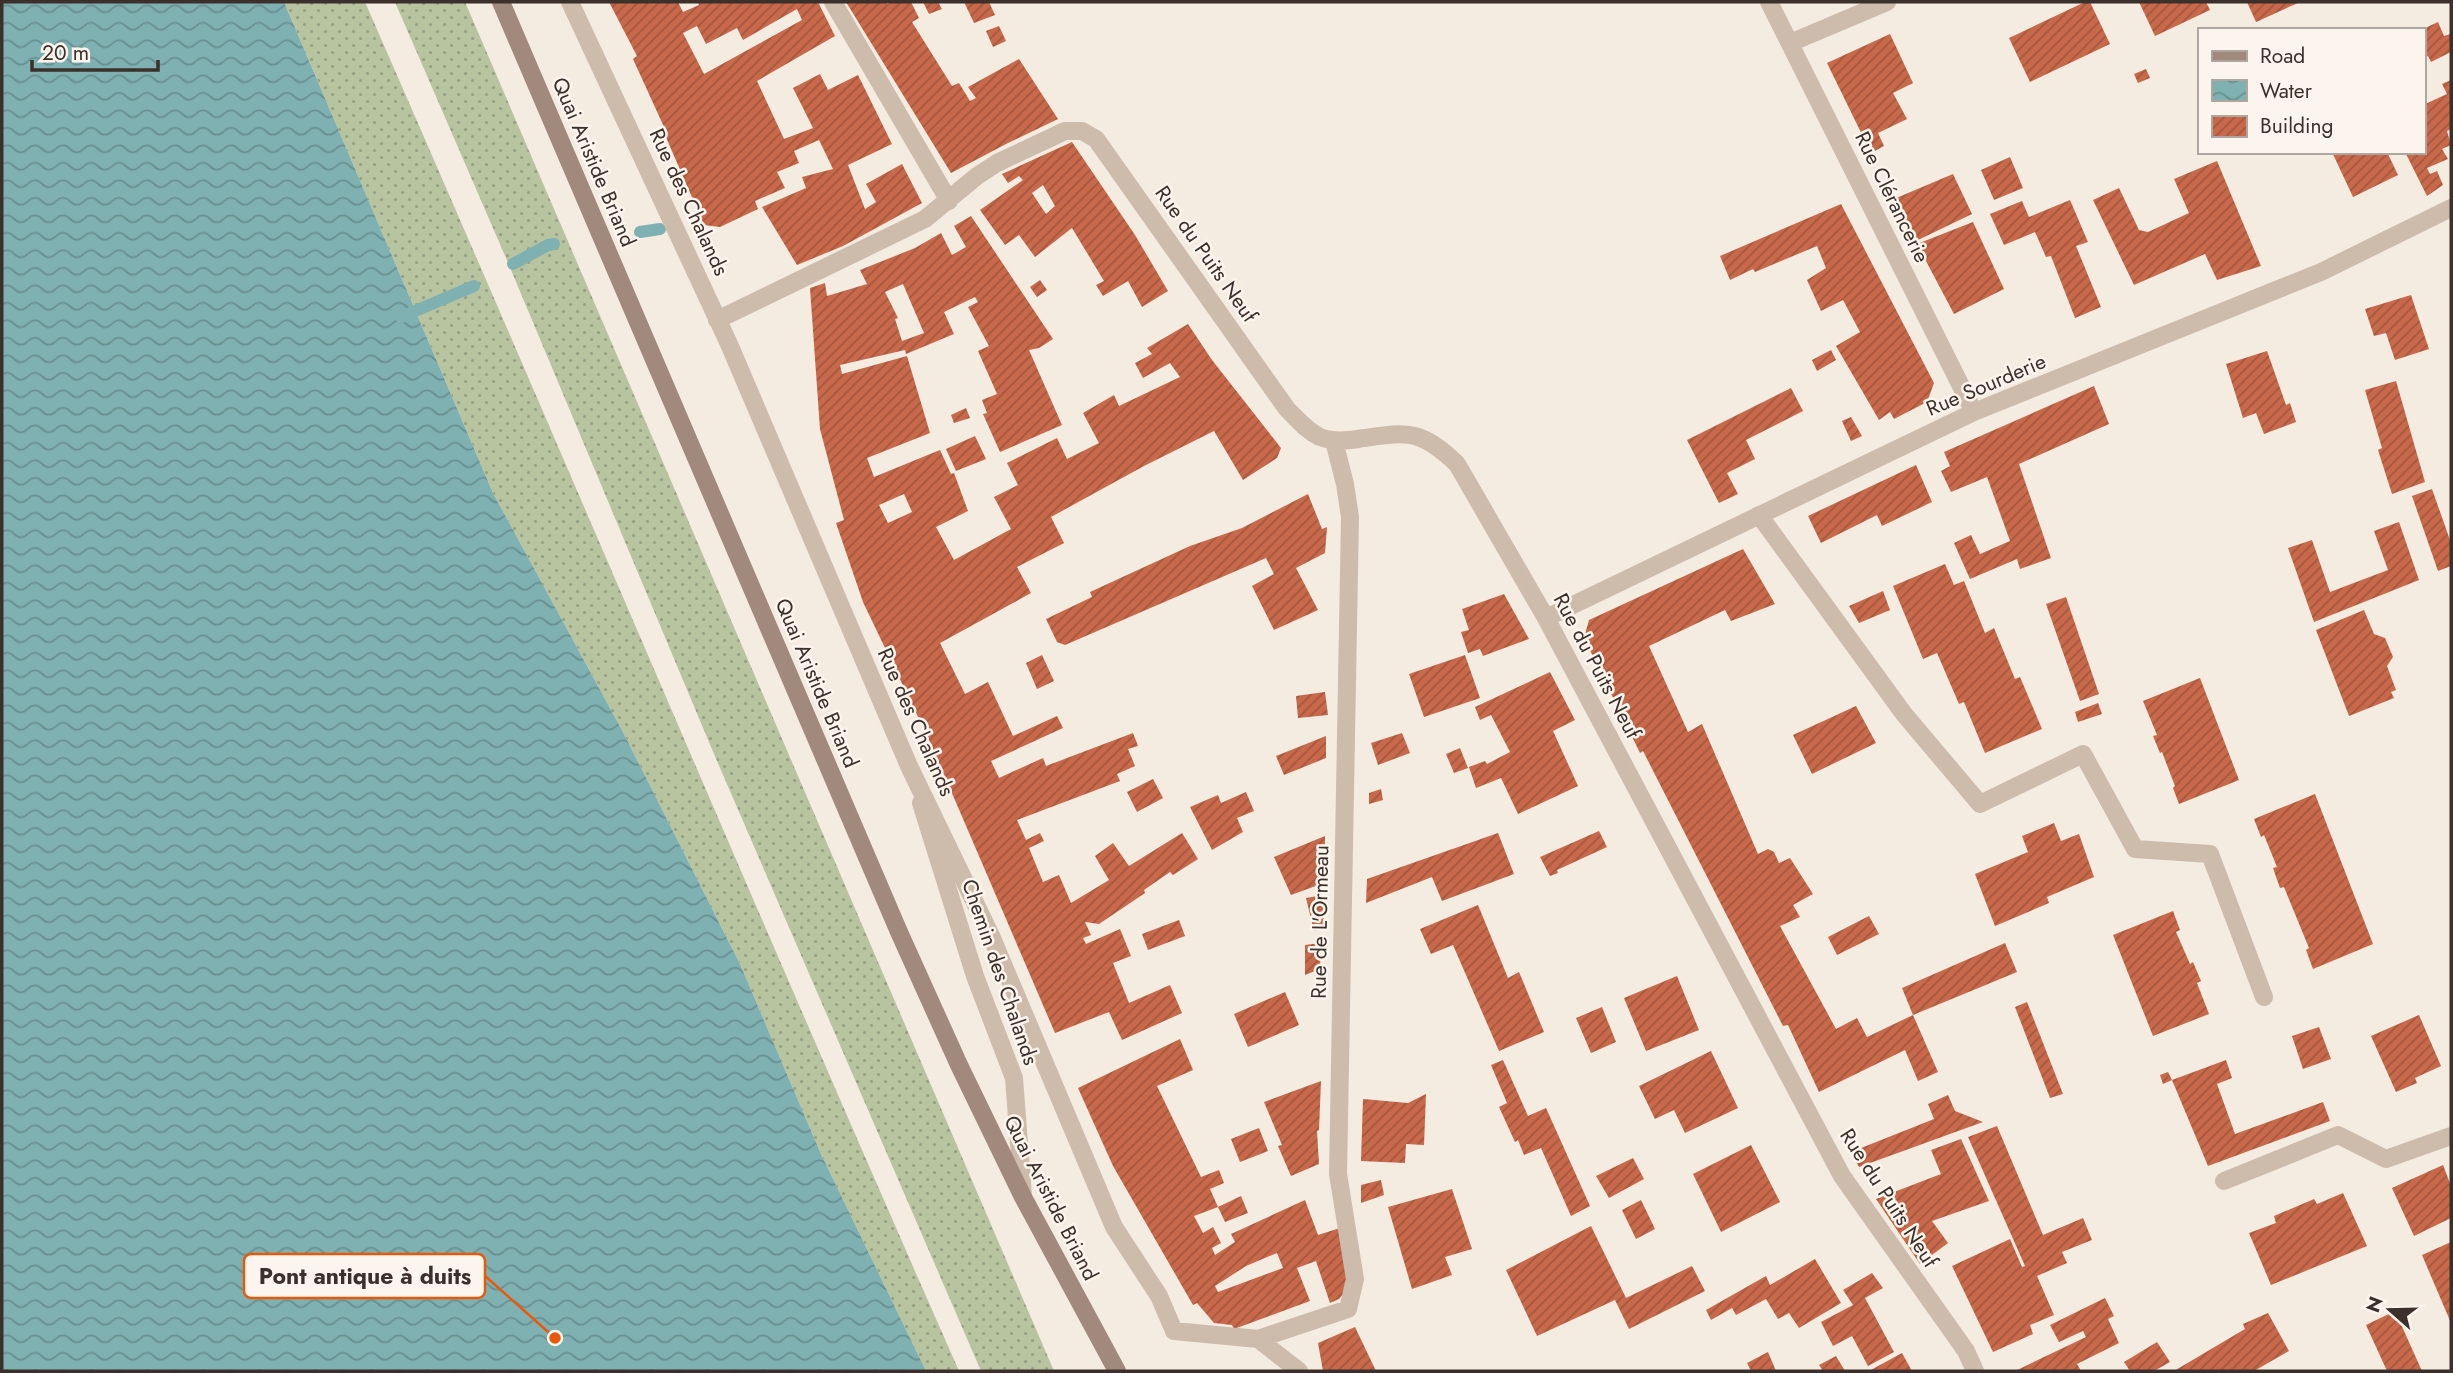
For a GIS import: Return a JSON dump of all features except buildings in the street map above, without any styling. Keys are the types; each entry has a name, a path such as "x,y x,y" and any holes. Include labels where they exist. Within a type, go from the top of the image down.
{"main road":[{"name":"Quai Aristide Briand","path":"500,2 899,932 1023,1197 1117,1371"}],"street":[{"name":"Rue des Chalands","path":"570,2 717,320 909,766 992,938 1114,1227 1158,1296 1174,1331 1258,1339"},
{"path":"717,320 925,219 949,201 833,2"},
{"name":"Rue Clérancerie","path":"1769,2 1974,412"},
{"path":"1790,43 1887,2"},
{"name":"Rue du Puits Neuf","path":"949,201 977,176 997,163 1065,131 1082,131 1096,139 1287,409 1310,432 1334,441 1400,433 1421,437 1440,448 1457,464 1546,618 1842,1176 1966,1351 1975,1371"},
{"name":"Rue Sourderie","path":"1546,618 1974,412 2321,272 2451,208"},
{"name":"Rue de L'Ormeau","path":"1258,1339 1348,1309 1355,1279 1338,1174 1350,517 1334,441"},
{"path":"1759,516 1904,715 1980,804 2083,754 2135,849 2210,854 2264,997"},
{"name":"Chemin des Chalands","path":"909,766 975,975 1014,1078 1023,1197"},
{"path":"2224,1181 2337,1135 2386,1159 2451,1136"},
{"path":"1258,1339 1299,1371"}],"green space":[{"path":"284,2 365,2 959,1371 926,1371 821,1154 740,964 623,732 493,493"},
{"path":"395,2 465,2 1054,1371 981,1371 714,754 506,258"}],"water":[{"path":"2,2 284,2 493,493 623,732 740,964 821,1154 926,1371 2,1371"}],"waterway":[{"path":"640,232 660,229"},
{"path":"513,264 554,244"},
{"path":"401,317 474,286"}],"place":[{"name":"Pont antique à duits","path":"555,1338"}]}
